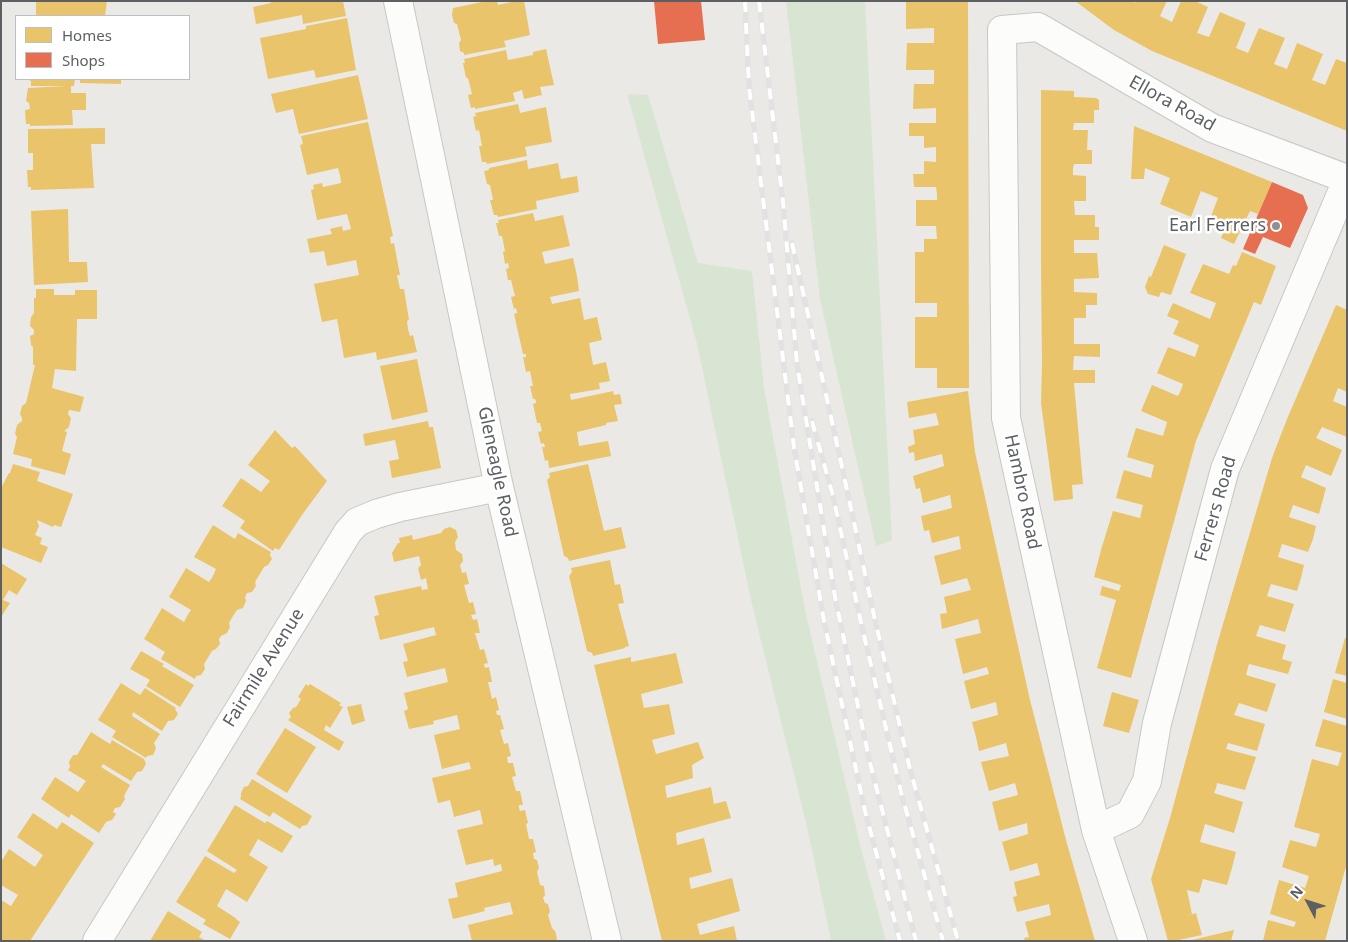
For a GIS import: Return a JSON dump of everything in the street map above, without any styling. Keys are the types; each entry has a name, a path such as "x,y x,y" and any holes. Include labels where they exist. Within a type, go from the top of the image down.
{"street":[{"name":"Gleneagle Road","path":"398,1 499,486 607,941"},
{"name":"Ellora Road","path":"1002,30 1038,27 1212,128 1347,180"},
{"name":"Hambro Road","path":"1002,30 1006,418 1096,830 1133,941"},
{"name":"Ferrers Road","path":"1096,830 1130,814 1147,781 1157,723 1225,469 1347,180"},
{"name":"Fairmile Avenue","path":"97,941 332,557 357,522 392,509 499,486"}],"green space":[{"path":"786,1 865,1 892,540 876,546 820,299"},
{"path":"627,94 648,95 698,263 752,271 764,388 805,610 861,849 886,941 831,941 808,831 751,600 697,344"}],"building: Homes":[{"path":"36,1 107,1 105,15 36,15"},
{"path":"271,1 343,1 346,16 303,24 302,15 256,24 253,7 271,3"},
{"path":"487,1 497,1 498,5 524,1 530,35 504,41 506,47 464,55 460,51 459,43 461,40 457,24 454,23 452,15 453,8"},
{"path":"906,1 968,1 969,388 937,388 937,368 915,368 915,317 937,317 937,303 915,303 915,252 924,252 924,239 937,239 936,226 916,226 916,200 937,200 937,194 936,187 914,187 913,174 924,174 924,161 936,162 936,147 924,148 924,136 909,136 909,123 936,123 936,108 913,109 914,84 934,84 934,70 906,70 907,43 934,43 934,28 906,29"},
{"path":"1075,1 1132,1 1135,3 1136,1 1167,1 1160,16 1172,22 1181,1 1195,1 1208,7 1197,33 1209,37 1220,12 1246,23 1236,48 1248,53 1259,28 1285,38 1274,64 1287,69 1297,43 1323,54 1312,80 1325,85 1336,59 1347,63 1347,131 1152,51 1114,30"},
{"path":"347,18 356,70 316,78 314,70 268,79 260,38 306,29 306,26"},
{"path":"546,49 554,85 540,87 542,95 524,99 522,90 513,93 515,101 475,109 475,107 471,108 468,95 472,94 468,78 466,78 464,59 506,50 508,60 533,55 533,52"},
{"path":"358,75 368,119 299,134 293,109 276,113 271,94"},
{"path":"29,80 75,80 74,86 71,86 71,93 86,93 86,110 72,110 73,125 30,126 30,124 26,124 25,110 30,109 29,103 26,101 28,88 67,86 31,86 31,81"},
{"path":"80,80 121,80 121,84 80,83"},
{"path":"1041,90 1074,91 1074,97 1096,98 1099,100 1099,110 1094,110 1094,123 1074,123 1073,130 1088,130 1087,150 1092,150 1092,164 1074,164 1073,175 1086,176 1086,201 1074,201 1075,215 1095,215 1095,227 1099,227 1099,240 1074,240 1074,253 1097,253 1099,278 1074,279 1074,292 1097,293 1097,305 1086,305 1086,318 1074,318 1074,344 1100,344 1100,357 1074,356 1073,370 1095,370 1095,383 1074,383 1083,484 1072,485 1073,499 1054,501 1041,403"},
{"path":"518,104 520,113 546,107 552,142 525,147 527,156 487,164 482,162 479,130 476,131 473,117 476,116 475,113"},
{"path":"368,122 393,236 390,237 391,244 394,243 400,275 397,275 400,289 404,289 409,320 407,321 408,329 410,336 413,335 417,352 377,360 376,352 344,358 337,319 322,322 314,284 359,275 356,260 327,266 324,251 310,253 307,239 332,234 330,229 342,226 343,231 351,229 347,214 317,220 311,190 314,189 313,185 322,183 323,187 341,183 340,175 338,168 307,175 300,145 303,144 301,136"},
{"path":"1134,126 1272,182 1258,214 1250,211 1234,244 1221,238 1224,231 1208,224 1218,198 1201,191 1191,217 1160,204 1170,178 1145,168 1144,179 1131,179"},
{"path":"105,128 105,144 91,144 94,188 31,190 31,187 28,187 27,170 33,170 33,153 28,153 28,129"},
{"path":"527,160 528,169 558,163 561,179 577,176 579,192 536,201 537,209 498,217 494,215 490,200 493,200 490,185 487,184 484,171 489,170 489,168"},
{"path":"68,209 69,262 87,262 88,282 34,285 31,211"},
{"path":"533,213 535,221 563,215 570,246 542,252 545,264 573,258 577,276 579,291 550,297 552,304 580,298 584,320 597,317 602,340 589,343 593,365 606,362 610,381 599,383 600,389 570,394 571,400 613,391 614,395 620,394 622,404 614,405 618,421 577,432 579,446 608,441 611,456 549,468 548,460 545,461 542,447 545,447 544,443 541,444 538,432 542,431 540,423 537,423 533,404 536,401 533,399 530,386 533,386 530,371 526,372 523,357 526,357 526,354 523,354 514,314 517,312 516,308 514,309 511,297 515,296 511,280 508,280 506,269 509,268 508,263 505,264 502,236 499,236 496,223 499,223 498,220"},
{"path":"1164,245 1186,254 1171,295 1161,292 1159,297 1148,294 1145,287"},
{"path":"1242,252 1276,266 1261,305 1254,302 1196,441 1131,678 1097,668 1116,600 1100,595 1102,586 1119,591 1121,585 1094,577 1101,550 1113,511 1140,518 1143,505 1116,498 1124,470 1151,478 1154,465 1127,457 1136,428 1163,436 1167,422 1141,411 1152,385 1178,396 1181,390 1183,384 1157,373 1168,347 1195,357 1199,345 1173,334 1179,321 1167,316 1173,303 1210,319 1216,303 1190,293 1203,264 1229,274 1233,265 1236,266"},
{"path":"36,289 54,289 54,295 75,295 75,290 97,290 97,319 77,319 76,371 55,369 52,388 84,397 80,412 69,410 68,414 71,418 69,427 64,431 67,432 62,451 71,454 65,475 31,466 32,459 13,454 17,437 15,434 17,425 22,421 20,414 22,406 26,403 35,365 33,365 33,347 30,336 34,334 34,330 30,326 31,317 34,313"},
{"path":"1336,305 1347,310 1347,392 1338,388 1333,401 1347,407 1347,437 1322,427 1316,438 1342,450 1331,476 1306,465 1301,477 1326,488 1319,514 1293,505 1289,517 1316,526 1313,539 1308,552 1282,544 1278,557 1304,565 1301,578 1297,591 1271,584 1267,596 1294,604 1285,632 1260,625 1256,636 1286,645 1282,659 1292,662 1288,674 1249,664 1246,675 1276,684 1267,712 1239,703 1234,715 1265,724 1257,751 1228,743 1226,749 1256,757 1245,790 1217,783 1214,793 1243,802 1234,833 1205,824 1200,842 1236,852 1232,868 1227,885 1203,879 1199,893 1187,890 1192,914 1184,917 1196,913 1202,935 1168,941 1151,879 1272,458"},
{"path":"417,359 428,412 392,420 380,366"},
{"path":"968,391 975,452 1030,700 1066,840 1095,941 1025,941 1024,938 1029,937 1025,922 1051,915 1049,904 1017,912 1013,897 1017,896 1014,882 1040,875 1037,863 1010,871 1002,842 1028,834 1027,823 999,831 992,802 1018,795 1015,783 989,791 981,762 1009,756 1006,743 979,751 972,722 998,715 996,702 971,709 964,681 989,674 987,667 963,674 955,639 981,633 978,619 942,629 940,614 947,613 944,597 971,590 967,578 941,585 934,556 961,549 959,536 932,543 929,530 924,531 921,516 952,508 950,495 923,503 920,488 916,489 913,476 944,466 942,454 915,461 914,452 909,453 908,447 915,444 913,430 939,425 936,413 909,418 907,402"},
{"path":"428,421 429,427 433,427 441,468 392,478 389,461 399,459 395,440 365,446 363,434"},
{"path":"275,430 292,448 295,446 327,481 279,550 275,548 273,551 240,528 245,521 222,506 241,478 261,492 270,481 248,465"},
{"path":"13,464 40,472 37,481 73,494 61,527 54,525 53,527 37,520 39,526 35,535 42,538 40,544 48,547 41,563 1,547 1,488"},
{"path":"588,464 604,531 621,527 626,548 569,561 564,556 547,480 550,477 549,473"},
{"path":"213,525 235,539 238,533 271,552 272,559 264,567 255,582 256,586 252,592 247,593 243,608 237,610 233,616 227,633 221,636 219,639 220,644 212,651 204,664 205,669 195,679 161,659 165,652 144,639 162,608 184,622 191,610 169,597 186,568 209,582 213,576 216,569 194,557"},
{"path":"450,527 456,530 458,537 455,542 456,550 462,554 463,561 460,565 462,573 466,572 469,584 464,585 469,603 473,602 476,614 471,615 473,620 477,619 480,633 475,633 480,650 484,649 488,663 484,664 485,668 489,667 492,682 488,682 492,699 496,697 499,710 496,711 497,715 500,715 504,729 500,730 504,744 508,743 511,756 507,757 508,763 513,763 516,776 512,777 516,791 520,791 523,805 519,805 519,808 520,811 525,810 529,839 533,839 536,852 533,853 534,859 537,860 539,868 537,872 540,885 544,886 545,895 543,898 545,903 548,904 550,912 548,915 552,928 555,931 556,941 472,941 468,925 513,914 510,902 484,908 485,911 453,919 448,899 458,897 455,883 502,871 501,864 494,866 493,859 466,865 457,830 483,824 480,810 454,817 450,800 438,803 432,778 471,769 469,762 442,769 434,735 460,729 457,715 433,721 434,724 409,729 404,711 408,709 404,693 448,682 445,668 407,677 403,662 408,661 403,644 436,635 434,627 380,640 374,616 379,615 374,596 421,586 422,590 428,589 426,578 421,580 418,568 421,565 419,556 394,562 392,553 398,543 400,543 399,538 412,535 413,540 441,533 444,529"},
{"path":"610,560 615,585 620,584 624,603 618,604 629,646 593,656 592,653 587,651 569,576 572,572 571,568"},
{"path":"1,563 27,579 17,595 9,590 3,600 10,603 1,617"},
{"path":"1345,638 1347,638 1347,676 1335,673"},
{"path":"141,651 194,685 180,707 146,686 150,680 130,669"},
{"path":"676,653 683,683 641,694 644,708 669,704 675,734 652,740 656,754 698,742 704,758 692,765 693,778 665,786 667,798 711,787 714,804 726,801 731,818 676,833 677,845 704,838 712,872 689,878 691,889 732,878 740,911 697,924 700,935 734,926 737,941 662,941 594,665 631,657 631,662"},
{"path":"1333,679 1347,683 1347,719 1324,712"},
{"path":"121,683 140,695 145,688 176,708 178,714 174,720 168,721 162,731 133,712 132,716 160,734 154,743 156,748 153,755 146,758 112,737 116,731 98,720"},
{"path":"306,684 308,686 310,684 341,703 339,705 343,707 330,728 326,725 324,730 344,742 339,751 288,720 291,717 289,713 301,699 298,697"},
{"path":"1112,692 1139,700 1129,733 1103,726"},
{"path":"361,704 365,721 352,725 347,707"},
{"path":"1323,719 1347,726 1347,863 1325,941 1263,941 1268,920 1294,927 1296,922 1270,914 1279,880 1305,888 1309,876 1282,867 1290,840 1316,847 1320,834 1294,827 1312,759 1338,766 1342,753 1315,746"},
{"path":"285,728 316,747 287,793 256,774"},
{"path":"91,732 110,744 112,740 144,759 146,764 142,771 137,772 131,781 103,764 101,767 130,785 120,807 115,808 113,812 116,814 112,820 106,822 99,833 71,814 69,818 41,799 55,777 78,792 86,781 68,770 70,767 69,762 73,755 77,755"},
{"path":"252,779 312,816 307,825 302,826 300,829 273,812 270,817 240,799 244,787 248,786"},
{"path":"235,805 265,823 267,821 293,836 282,853 258,839 249,855 268,867 247,902 226,889 217,906 240,922 230,939 203,924 206,920 176,902 205,856 234,873 237,870 207,851"},
{"path":"33,813 57,829 62,822 94,843 30,941 1,941 1,900 11,906 18,895 1,885 1,862 9,849 35,867 43,855 17,837"},
{"path":"168,911 202,932 199,937 206,941 150,941"},
{"path":"1234,930 1231,941 1192,941 1192,940"}],"building: Shops":[{"path":"654,1 701,1 705,40 658,44"},
{"name":"Earl Ferrers","path":"1272,182 1303,195 1308,208 1290,248 1263,237 1255,254 1243,249"}],"railway":[{"path":"745,1 749,87 794,447 824,621 865,811 900,941"},
{"path":"759,1 783,202 797,364 835,597 870,763 916,941"},
{"path":"792,243 875,620 910,769 958,941"},
{"path":"812,421 833,496 902,796 943,941"}],"place":[{"name":"Earl Ferrers","path":"1276,226"}]}
